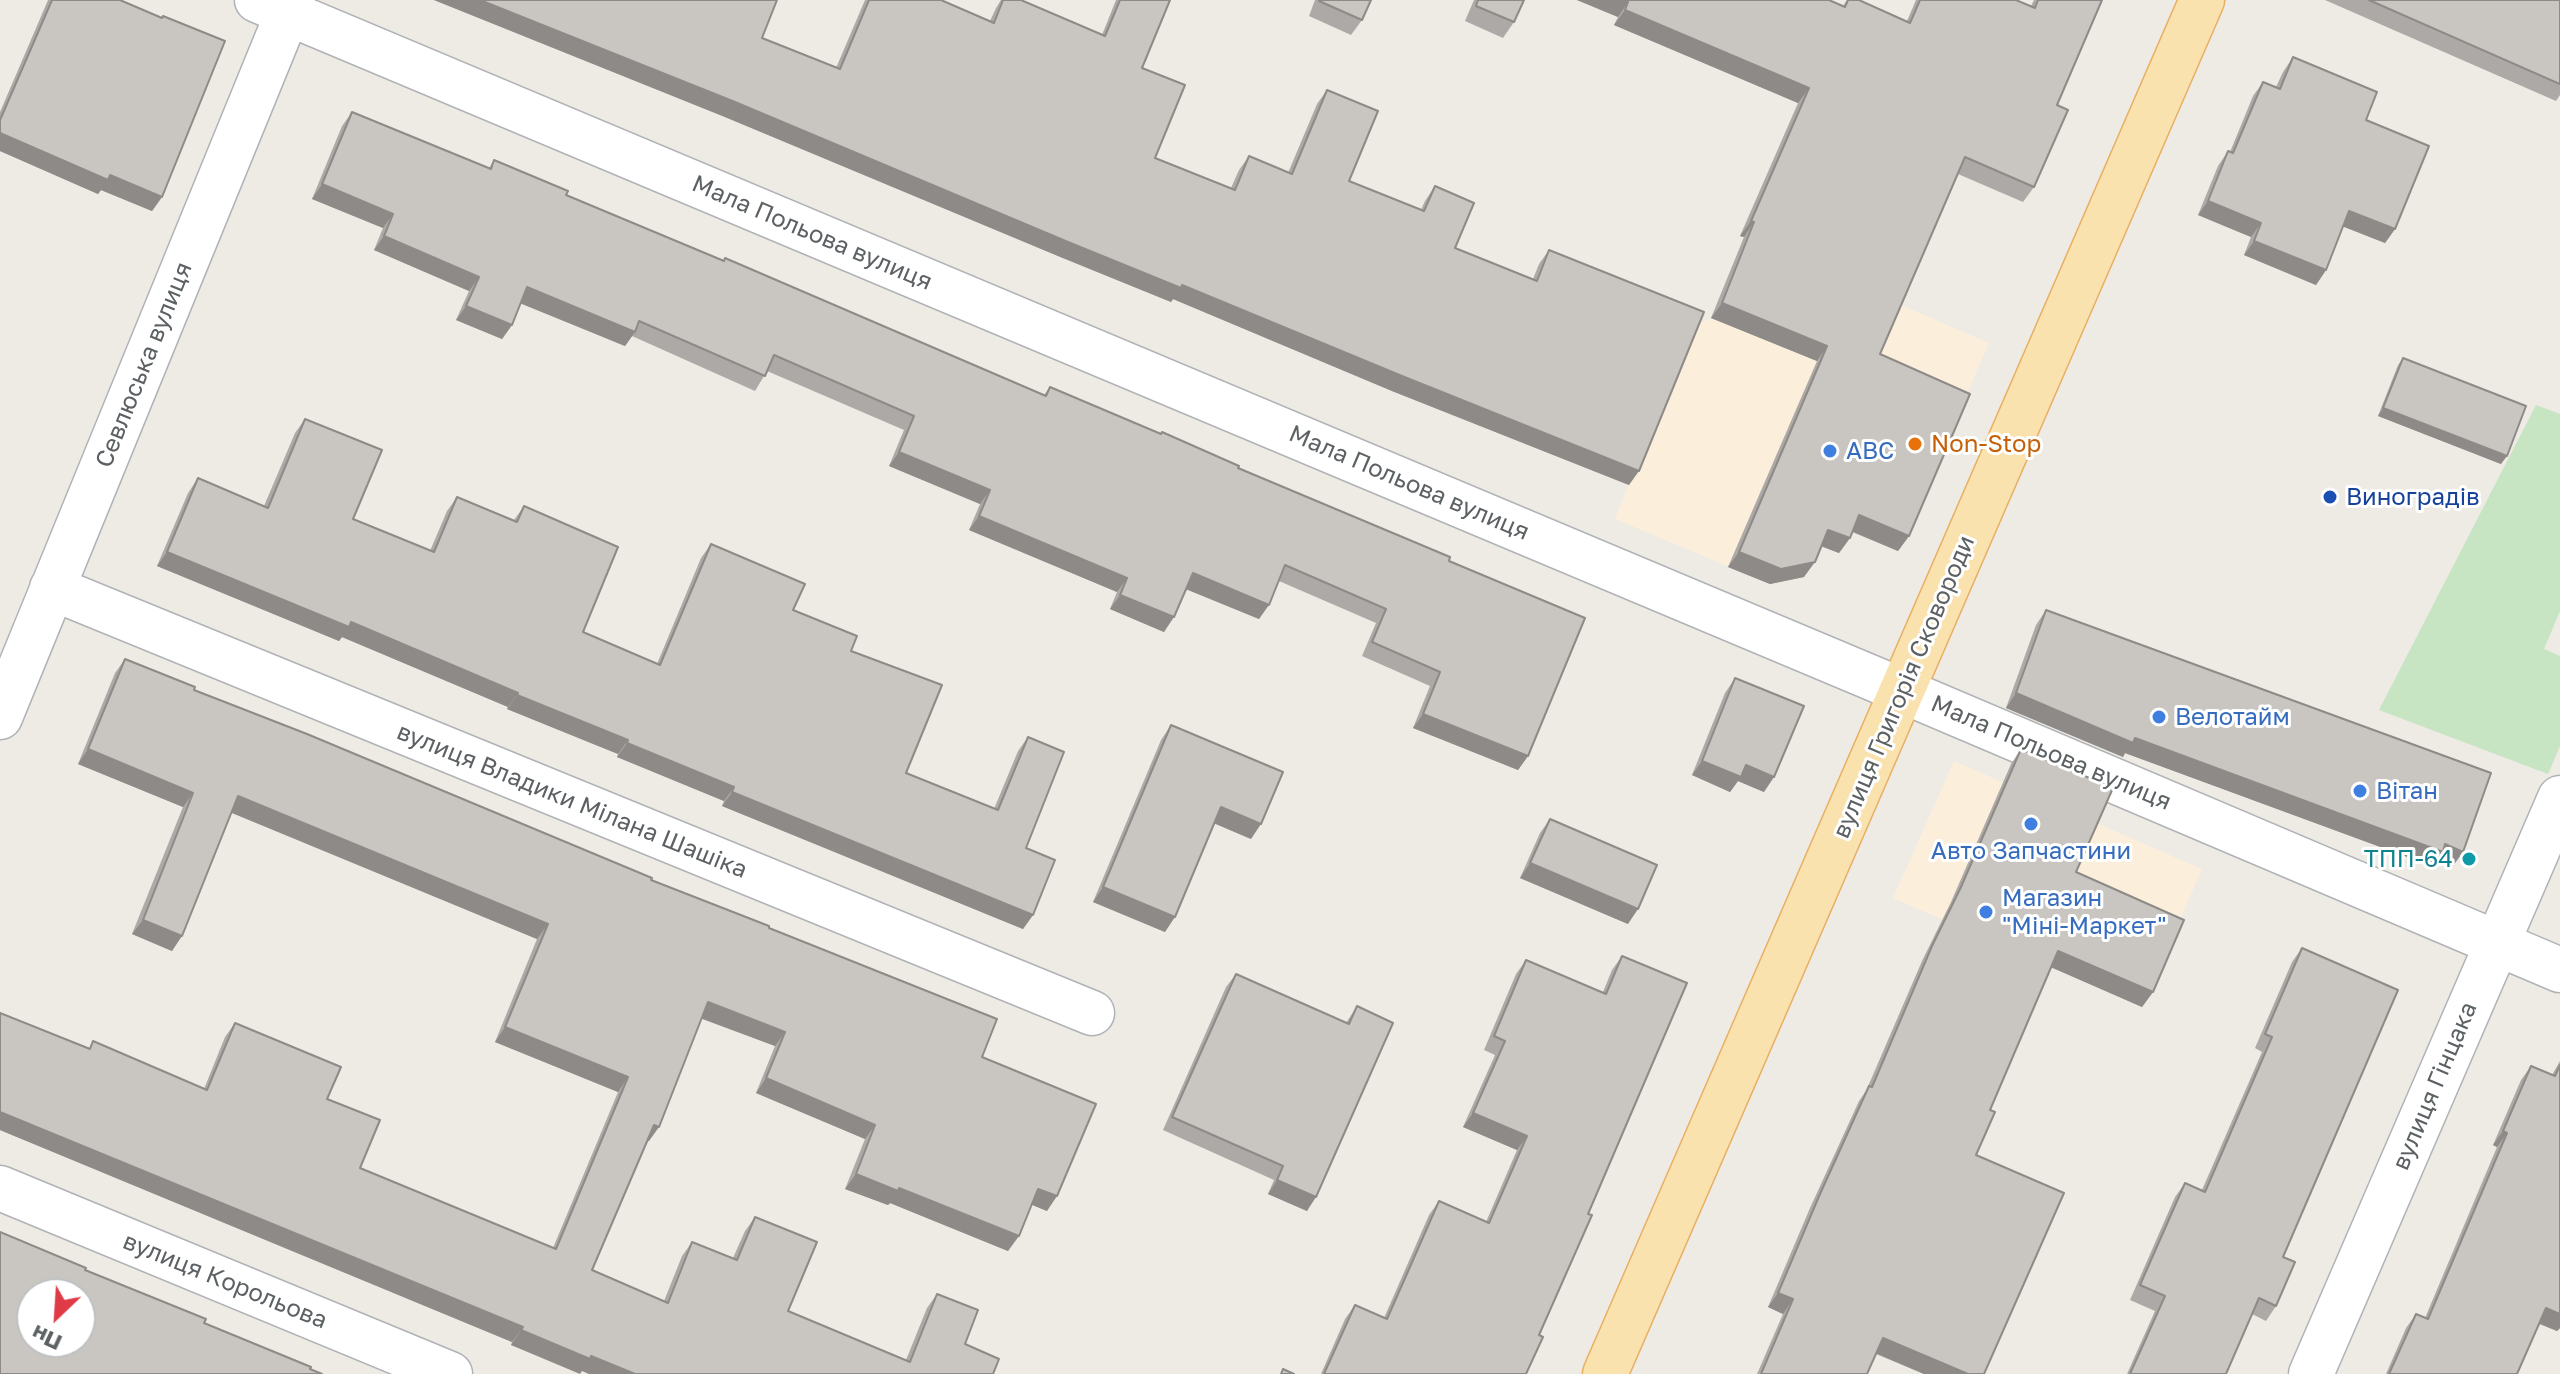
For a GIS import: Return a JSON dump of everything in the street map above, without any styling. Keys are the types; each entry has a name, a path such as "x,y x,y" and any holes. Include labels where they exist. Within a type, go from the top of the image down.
{"main road":[{"name":"вулиця Григорія Сковороди","path":"1605,1374 2202,0"}],"street":[{"name":"Мала Польова вулиця","path":"279,4 2560,970"},
{"name":"Севлюська вулиця","path":"0,717 279,4"},
{"name":"вулиця Владики Мілана Шашіка","path":"52,588 1092,1013"},
{"name":"вулиця Гінцака","path":"2311,1374 2560,798"},
{"name":"вулиця Корольова","path":"0,1188 450,1374"}],"shaded area":[{"path":"1778,252 1989,343 1898,551 1849,530 1839,553 1818,544 1770,584 1615,519 1694,326 1711,318 1745,331"},
{"path":"1954,761 2202,869 2142,1007 1893,898"}],"green space":[{"path":"2536,405 2560,414 2560,611 2544,649 2560,656 2560,746 2548,774 2379,710"}],"building":[{"path":"52,0 120,0 225,41 162,197 110,175 108,180 0,133 0,120"},
{"path":"480,0 777,0 762,38 840,69 869,0 941,0 994,23 1003,0 1021,0 1105,36 1120,0 1170,0 1142,68 1185,85 1155,158 1235,190 1249,156 1292,174 1327,90 1378,111 1349,181 1424,211 1435,186 1474,203 1455,248 1537,281 1549,250 1704,312 1639,471 1182,285 1181,288 735,102"},
{"path":"1320,0 1371,0 1362,20"},
{"path":"1478,0 1524,0 1514,22 1476,6"},
{"path":"1625,0 1829,0 1845,7 1848,0 1859,0 1910,23 1920,0 2016,0 2035,8 2038,0 2102,0 2057,105 2068,110 2034,187 1965,157 1880,354 1970,394 1909,536 1859,515 1850,538 1828,530 1815,562 1781,569 1739,552 1827,346 1722,303 1754,222 1751,221 1809,88 1625,10 1628,2"},
{"path":"2369,0 2560,0 2560,84"},
{"path":"2293,57 2377,92 2366,120 2429,146 2395,229 2349,211 2326,270 2254,241 2261,223 2208,201 2228,151 2233,153 2263,82 2280,89"},
{"path":"352,112 491,169 494,160 568,191 566,195 724,261 725,258 1046,396 1050,387 1162,432 1238,468 1450,557 1449,561 1585,618 1528,756 1423,714 1440,672 1372,642 1386,609 1285,565 1269,605 1193,573 1174,617 1120,595 1127,578 979,516 990,490 899,452 914,416 774,355 765,376 639,321 635,332 527,287 512,325 466,306 479,277 384,236 393,214 322,184"},
{"path":"2403,358 2526,406 2507,456 2383,408"},
{"path":"305,419 382,450 353,519 434,552 457,497 517,522 524,506 618,547 583,632 660,665 711,544 805,584 793,610 857,636 851,651 942,685 906,773 998,810 1028,737 1064,752 1026,848 1055,860 1033,915 732,792 734,787 351,622 349,627 167,552 198,478 268,508"},
{"path":"2046,610 2491,773 2463,852 2445,844 2443,852 2135,738 2133,743 2016,693"},
{"path":"125,659 651,880 997,1019 982,1057 1096,1104 1057,1196 1038,1189 1019,1236 856,1174 875,1125 766,1078 785,1032 708,1002 659,1127 654,1125 592,1270 668,1303 692,1242 737,1260 755,1217 817,1242 788,1311 910,1362 937,1294 978,1310 965,1344 999,1359 993,1374 635,1374 591,1356 590,1359 521,1330 523,1327 0,1112 0,1013 90,1049 93,1041 207,1090 235,1023 341,1067 327,1099 380,1120 360,1168 556,1249 628,1077 505,1027 548,924 238,796 182,936 143,920 193,793 88,749"},
{"path":"1735,678 1804,706 1774,777 1746,765 1741,777 1702,761"},
{"path":"1171,725 1283,772 1261,824 1221,807 1175,917 1103,887"},
{"path":"2021,749 2113,788 2076,872 2184,920 2153,992 2058,951 1990,1110 1995,1112 1976,1155 2064,1193 1984,1374 1968,1374 1883,1338 1867,1374 1761,1374 1793,1299 1778,1293"},
{"path":"1550,819 1657,865 1638,909 1530,863"},
{"path":"2302,948 2398,990 2283,1257 2295,1262 2276,1306 2259,1298 2226,1374 2130,1374 2165,1296 2140,1285 2185,1183 2205,1192 2272,1037 2265,1034"},
{"path":"1622,956 1687,983 1588,1214 1592,1215 1539,1335 1543,1337 1526,1374 1324,1374 1355,1305 1387,1319 1439,1201 1489,1223 1527,1136 1473,1113 1505,1041 1494,1036 1526,960 1606,994"},
{"path":"1236,974 1349,1024 1357,1006 1393,1023 1316,1197 1277,1180 1283,1166 1172,1117"},
{"path":"2560,1065 2560,1314 2546,1308 2517,1374 2389,1374 2416,1314 2428,1319 2507,1133 2503,1131 2531,1066 2555,1076"},
{"path":"0,1232 206,1319 204,1323 322,1374 0,1374"}],"place":[{"name":"Non-Stop","path":"1915,444"},
{"name":"ABC","path":"1830,451"},
{"name":"Виноградів","path":"2330,497"},
{"name":"Велотайм","path":"2159,717"},
{"name":"Вітан","path":"2360,791"},
{"name":"Авто Запчастини","path":"2031,824"},
{"name":"ТПП-64","path":"2469,859"},
{"name":"Магазин \"Міні-Маркет\"","path":"1986,912"}]}
